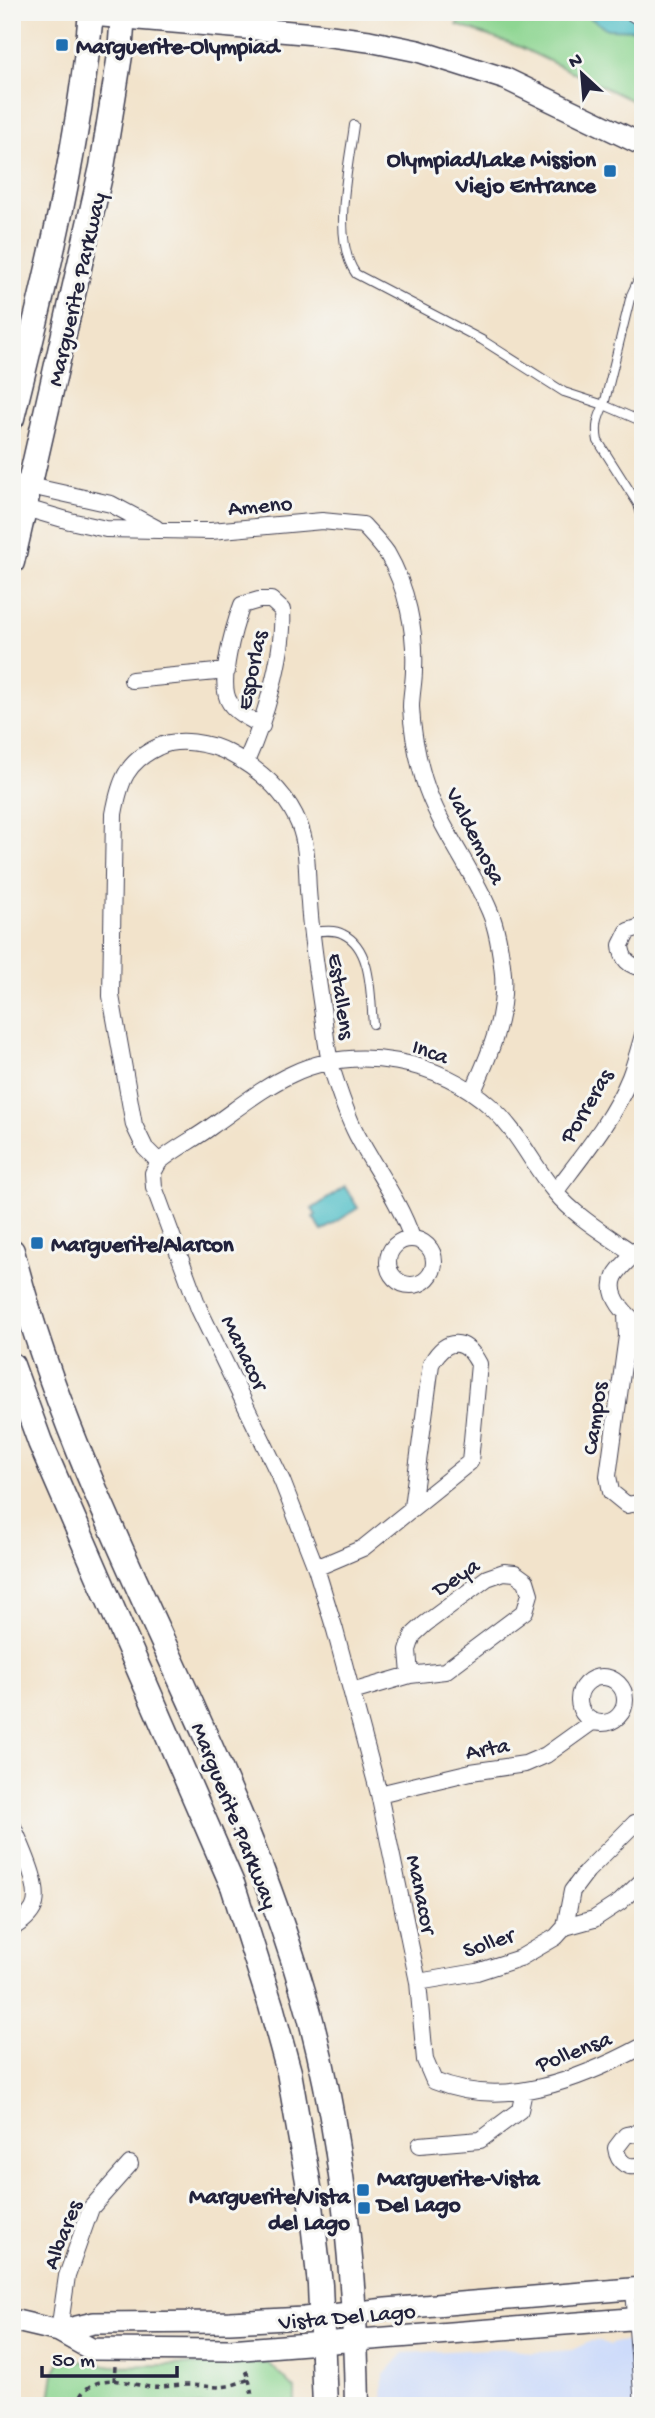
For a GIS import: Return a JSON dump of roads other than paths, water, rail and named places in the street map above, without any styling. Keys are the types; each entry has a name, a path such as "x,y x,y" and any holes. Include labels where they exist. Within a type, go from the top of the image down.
{"main road":[{"name":"Marguerite Parkway","path":"12,418 78,123 91,14"},
{"name":"Marguerite Parkway","path":"12,562 20,495 102,167 120,55 123,15"},
{"name":"Marguerite Parkway","path":"12,1251 24,1300 77,1447 243,1822 304,1996 321,2067 340,2169 353,2285 357,2406"},
{"name":"Marguerite Parkway","path":"12,1365 45,1454 233,1886 271,2006 289,2072 309,2188 321,2316 325,2406"}],"street":[{"path":"91,14 316,34 418,51 515,83 643,145"},
{"name":"Ameno","path":"20,495 111,504 162,530"},
{"name":"Ameno","path":"20,495 70,521 106,528 211,531 323,521 363,524"},
{"path":"106,528 111,504"},
{"name":"Valdemosa","path":"363,524 386,552 403,588 412,632 414,668 411,706 415,751 425,784 439,818 486,903 499,944 503,977 501,1009 492,1048 473,1091"},
{"name":"Esporlas","path":"246,762 262,726 284,628 282,610 271,600 242,605 224,686 228,701 237,711 262,726"},
{"name":"Esporlas","path":"132,680 227,671"},
{"path":"159,1162 145,1148 134,1125 111,996 114,814 119,785 133,763 168,742 221,749 246,762"},
{"name":"Estallens","path":"246,762 267,779 286,800 299,824 306,847 311,932 330,1062 356,1134 403,1212 412,1238"},
{"path":"643,926 628,931 621,945 625,960 632,965 643,967"},
{"name":"Porreras","path":"555,1192 588,1148 617,1102 630,1077 643,1035"},
{"name":"Inca","path":"159,1162 266,1087 294,1073 330,1062 376,1059 401,1062 427,1070 473,1091 518,1135 555,1192 572,1209 638,1257"},
{"name":"Manacor","path":"159,1162 153,1173 154,1186 199,1309 282,1481 316,1568 379,1794 418,1982 425,2060 434,2081"},
{"name":"Campos","path":"638,1257 615,1276 613,1287 626,1315 643,1329"},
{"name":"Campos","path":"626,1315 627,1336 608,1476 611,1492 627,1505 643,1502"},
{"path":"316,1568 363,1548 470,1462 479,1364 472,1350 463,1344 448,1344 439,1351 431,1364 412,1507"},
{"name":"Deya","path":"352,1692 410,1675 445,1671 524,1611 530,1594 526,1581 515,1573 503,1572 488,1578 425,1624 413,1635 408,1650 410,1675"},
{"name":"Arta","path":"379,1794 471,1772 525,1763 546,1755 592,1722"},
{"path":"565,1927 572,1891 587,1871 635,1824 643,1820"},
{"path":"12,1824 29,1865 36,1895 34,1908 24,1920 12,1928"},
{"name":"Soller","path":"418,1982 477,1972 520,1958 556,1937 565,1927 594,1919 620,1902 643,1880"},
{"name":"Pollensa","path":"434,2081 454,2089 524,2091 579,2076 643,2046"},
{"path":"420,2145 480,2140 520,2109 524,2091"},
{"path":"643,2136 636,2133 625,2135 616,2148 623,2164 634,2167 643,2164"},
{"name":"Albares","path":"59,2331 67,2276 91,2208 130,2164"},
{"name":"Vista Del Lago","path":"59,2331 94,2323 230,2322 636,2288"},
{"name":"Vista Del Lago","path":"12,2320 59,2331 91,2348 230,2350 637,2318"}],"lane":[{"path":"624,12 643,24"},
{"path":"354,125 344,213 344,242 348,264 356,274 482,340 564,392 604,405 642,422"},
{"path":"643,269 631,295 604,405 597,420 598,441 638,504 643,521"},
{"path":"631,295 643,298"},
{"path":"311,932 342,933 358,947 364,959 373,1024"},
{"path":"636,2288 639,2406"}],"water":[{"path":"581,12 643,12 643,30 607,29"},
{"path":"345,1187 358,1208 322,1231 313,1217 316,1215 312,1209"}],"place":[{"name":"Marguerite-Olympiad","path":"62,45"},
{"name":"Olympiad/Lake Mission Viejo Entrance","path":"610,171"},
{"name":"Marguerite/Alarcon","path":"37,1243"},
{"name":"Marguerite-Vista Del Lago","path":"363,2190"},
{"name":"Marguerite/Vista del Lago","path":"364,2208"}]}
